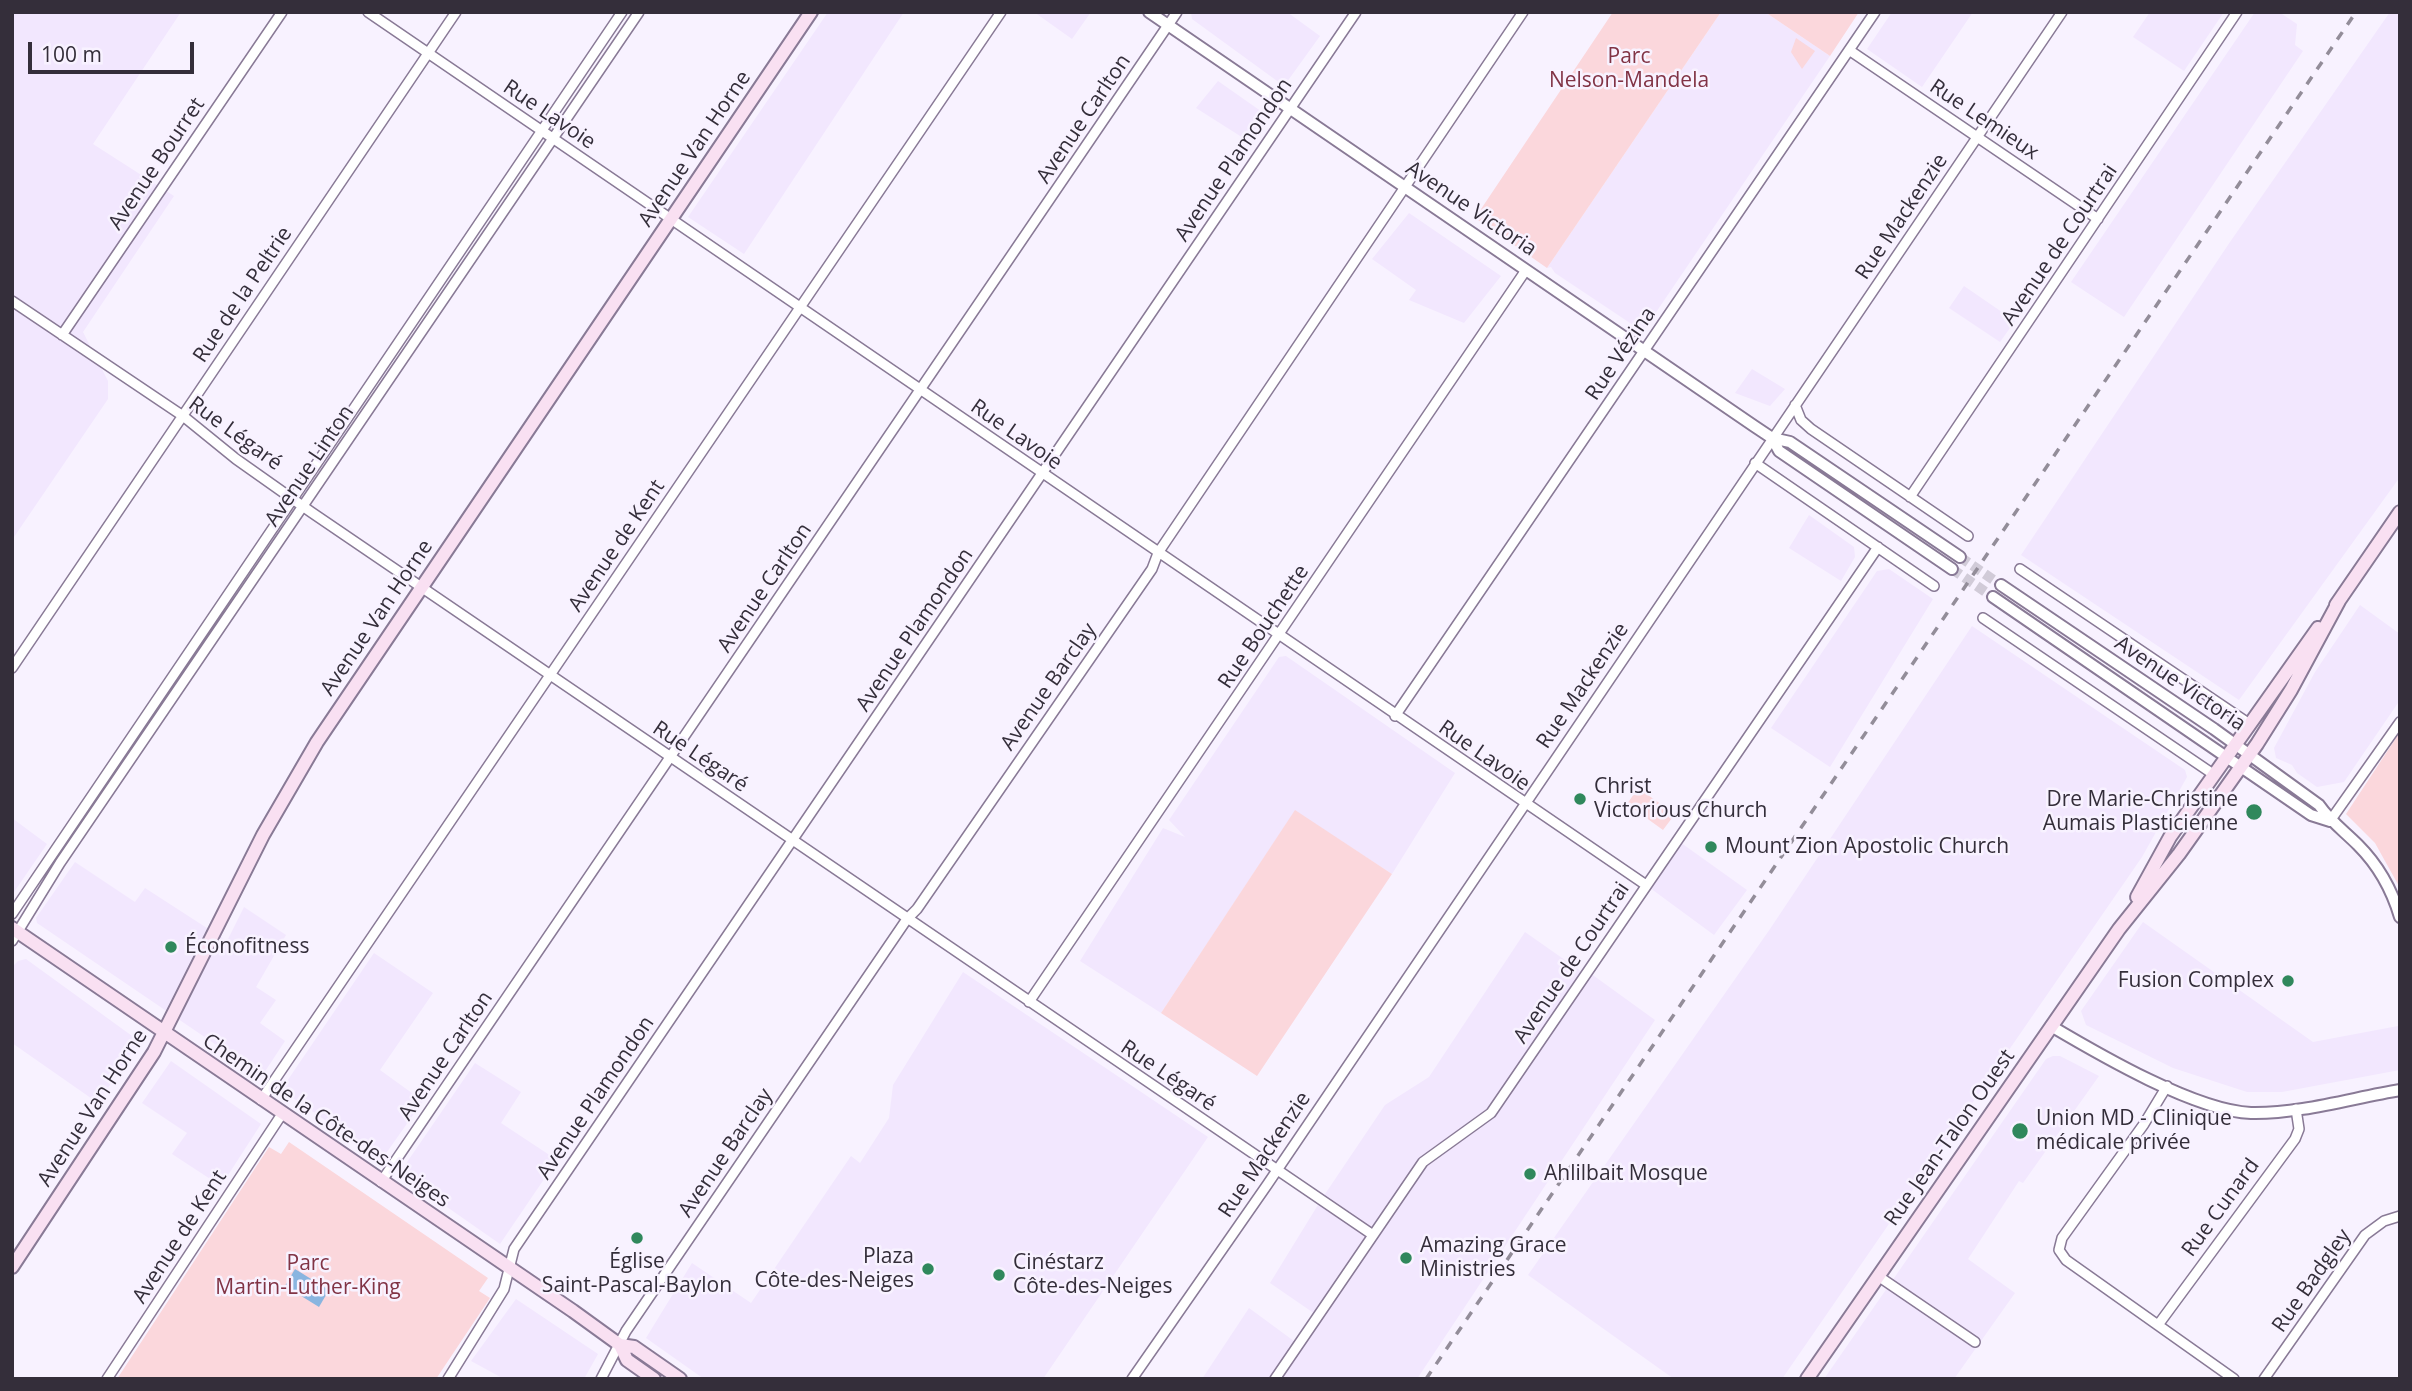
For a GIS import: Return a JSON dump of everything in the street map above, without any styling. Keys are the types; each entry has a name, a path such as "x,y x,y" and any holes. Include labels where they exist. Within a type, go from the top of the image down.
{"main road":[{"name":"Avenue Van Horne","path":"12,1267 164,1034 293,782 421,587 811,12"},
{"name":"Rue Jean-Talon Ouest","path":"2126,919 2164,846 2248,723 2339,601 2400,512"},
{"name":"Rue Jean-Talon Ouest","path":"1807,1379 2126,919 2179,854 2242,767 2291,690 2339,601"},
{"name":"Chemin de la Côte-des-Neiges","path":"14,933 620,1345 634,1347 680,1379"},
{"name":"Chemin de la Côte-des-Neiges","path":"620,1345 628,1360 654,1379"}],"street":[{"name":"Avenue Bourret","path":"62,335 282,12"},
{"name":"Rue Lavoie","path":"368,12 1525,806 1646,886"},
{"name":"Rue de la Peltrie","path":"12,668 456,12"},
{"name":"Avenue Linton","path":"12,914 622,12"},
{"name":"Avenue Linton","path":"14,933 639,12"},
{"name":"Avenue de Kent","path":"261,1100 1001,12"},
{"name":"Avenue Victoria","path":"1149,12 1772,438 1790,442 1960,557"},
{"name":"Avenue Carlton","path":"381,1182 1177,12"},
{"name":"Avenue Plamondon","path":"448,1379 504,1290 519,1241 1356,12"},
{"name":"Avenue Barclay","path":"601,1379 620,1345 907,919 917,909 1152,569 1158,553 1523,12"},
{"name":"Rue Vézina","path":"1395,716 1875,12"},
{"name":"Rue Mackenzie","path":"1132,1379 1525,806 2062,12"},
{"name":"Avenue de Courtrai","path":"1910,497 2238,12"},
{"name":"Rue Lemieux","path":"1849,50 2098,219"},
{"name":"Rue Bouchette","path":"1029,1002 1526,270"},
{"name":"Rue Légaré","path":"12,301 183,416 236,459 293,496 304,507 1373,1235"},
{"path":"1795,405 1801,420 1811,429 1969,536"},
{"name":"Avenue Victoria","path":"1772,438 1779,451 1952,569"},
{"path":"1755,463 1934,586"},
{"name":"Avenue de Courtrai","path":"1275,1379 1423,1162 1491,1113 1878,547"},
{"name":"Avenue Victoria","path":"2020,569 2248,723"},
{"name":"Avenue Victoria","path":"2001,585 2234,743 2319,805 2330,821 2368,856 2399,911"},
{"name":"Avenue Victoria","path":"1993,597 2311,816 2330,821"},
{"path":"1983,618 2213,774"},
{"path":"2330,821 2400,722"},
{"path":"2051,1026 2199,1101 2234,1111 2263,1113 2296,1109 2400,1090"},
{"path":"2167,1086 2144,1124 2062,1238 2059,1247 2065,1260 2234,1379"},
{"name":"Rue Cunard","path":"2158,1325 2297,1136 2296,1109"},
{"name":"Avenue de Kent","path":"107,1379 282,1114"},
{"name":"Rue Badgley","path":"2264,1379 2365,1236 2379,1224 2400,1216"},
{"path":"1878,1276 1975,1342"}],"shaded area":[{"path":"12,12 181,12 93,144 174,196 83,332 108,381 108,399 12,540"},
{"path":"828,12 904,12 744,254 688,217"},
{"path":"1034,12 1091,12 1072,39"},
{"path":"1191,12 1287,12 1320,36 1284,86 1192,19"},
{"path":"1721,12 1765,12 1830,56 1646,327 1639,329 1555,273 1551,267 1547,268"},
{"path":"1892,12 1973,12 1922,87 1867,49"},
{"path":"2150,12 2224,12 2184,71 2133,37"},
{"path":"2255,12 2279,12 2297,24 2295,45 2303,51 2124,317 2071,282"},
{"path":"2390,12 2400,12 2400,477 2239,700 2021,555 2230,242"},
{"path":"1218,81 1265,114 1248,141 1196,108"},
{"path":"1409,213 1501,276 1464,323 1409,300 1416,290 1372,259"},
{"path":"1964,286 2015,321 2000,342 1949,308"},
{"path":"1752,369 1785,389 1770,406 1735,393"},
{"path":"1809,515 1854,547 1855,557 1841,581 1789,548"},
{"path":"1889,569 1933,599 1830,767 1771,728 1877,571"},
{"path":"2360,605 2400,634 2400,700 2344,782 2317,787 2297,773 2292,765 2276,758 2274,748 2315,672"},
{"path":"1972,626 2185,770 2187,777 2142,857 1782,1379 1674,1379 1528,1275 1770,929"},
{"path":"1286,656 1455,773 1392,874 1295,811 1161,1013 1080,961 1163,828 1185,837 1169,820 1279,657"},
{"path":"12,818 47,844 12,895"},
{"path":"1677,840 1747,890 1714,935 1646,885"},
{"path":"75,862 135,902 145,888 227,941 244,907 286,935 256,987 276,1000 260,1023 285,1041 262,1076 37,923 36,918"},
{"path":"2143,922 2313,1042 2398,1026 2400,1070 2282,1092 2247,1092 2173,1068 2086,1025 2081,1011"},
{"path":"1525,932 1582,972 1590,973 1655,1020 1417,1379 1202,1379 1249,1308 1298,1344 1318,1316 1270,1283 1321,1200 1385,1105 1429,1077"},
{"path":"374,953 433,993 380,1070 423,1101 382,1159 281,1090"},
{"path":"26,959 139,1041 98,1103 12,1043 12,967 18,961"},
{"path":"963,972 1208,1137 1043,1379 704,1379 646,1338 692,1263 751,1303 851,1156 860,1163 889,1118 893,1085"},
{"path":"2060,1056 2099,1076 2023,1183 2019,1181 1968,1259 2015,1293 1954,1379 1824,1379 2046,1059"},
{"path":"171,1061 261,1124 221,1186 172,1154 187,1133 142,1103"},
{"path":"475,1063 521,1092 501,1123 557,1160 500,1244 404,1177 408,1171 403,1168"},
{"path":"516,1299 598,1354 584,1379 504,1379 471,1361"}],"green space":[{"name":"Parc Nelson-Mandela","path":"1613,12 1721,12 1547,268 1475,218"},
{"path":"1765,12 1859,12 1830,56"},
{"path":"1796,38 1815,51 1802,69 1791,52"},
{"path":"2400,732 2400,888 2375,843 2346,814"},
{"path":"1638,788 1675,814 1663,830 1627,804"},
{"path":"1295,810 1392,874 1257,1076 1161,1013"},
{"name":"Parc Martin-Luther-King","path":"289,1142 488,1278 479,1291 490,1298 436,1379 117,1379 269,1147 281,1154"}],"water":[{"path":"295,1269 329,1290 319,1307 285,1286"}],"tunnel":[{"path":"1960,557 2001,585"},
{"path":"1952,569 1993,597"}],"railway":[{"path":"1426,1379 2356,12"}],"place":[{"name":"Christ Victorious Church","path":"1580,799"},
{"name":"Dre Marie-Christine Aumais Plasticienne","path":"2254,812"},
{"name":"Mount Zion Apostolic Church","path":"1711,847"},
{"name":"Éconofitness","path":"171,947"},
{"name":"Fusion Complex","path":"2288,981"},
{"name":"Union MD - Clinique médicale privée","path":"2020,1131"},
{"name":"Ahlilbait Mosque","path":"1530,1174"},
{"name":"Église Saint-Pascal-Baylon","path":"637,1238"},
{"name":"Amazing Grace Ministries","path":"1406,1258"},
{"name":"Plaza Côte-des-Neiges","path":"928,1269"},
{"name":"Cinéstarz Côte-des-Neiges","path":"999,1275"}]}
